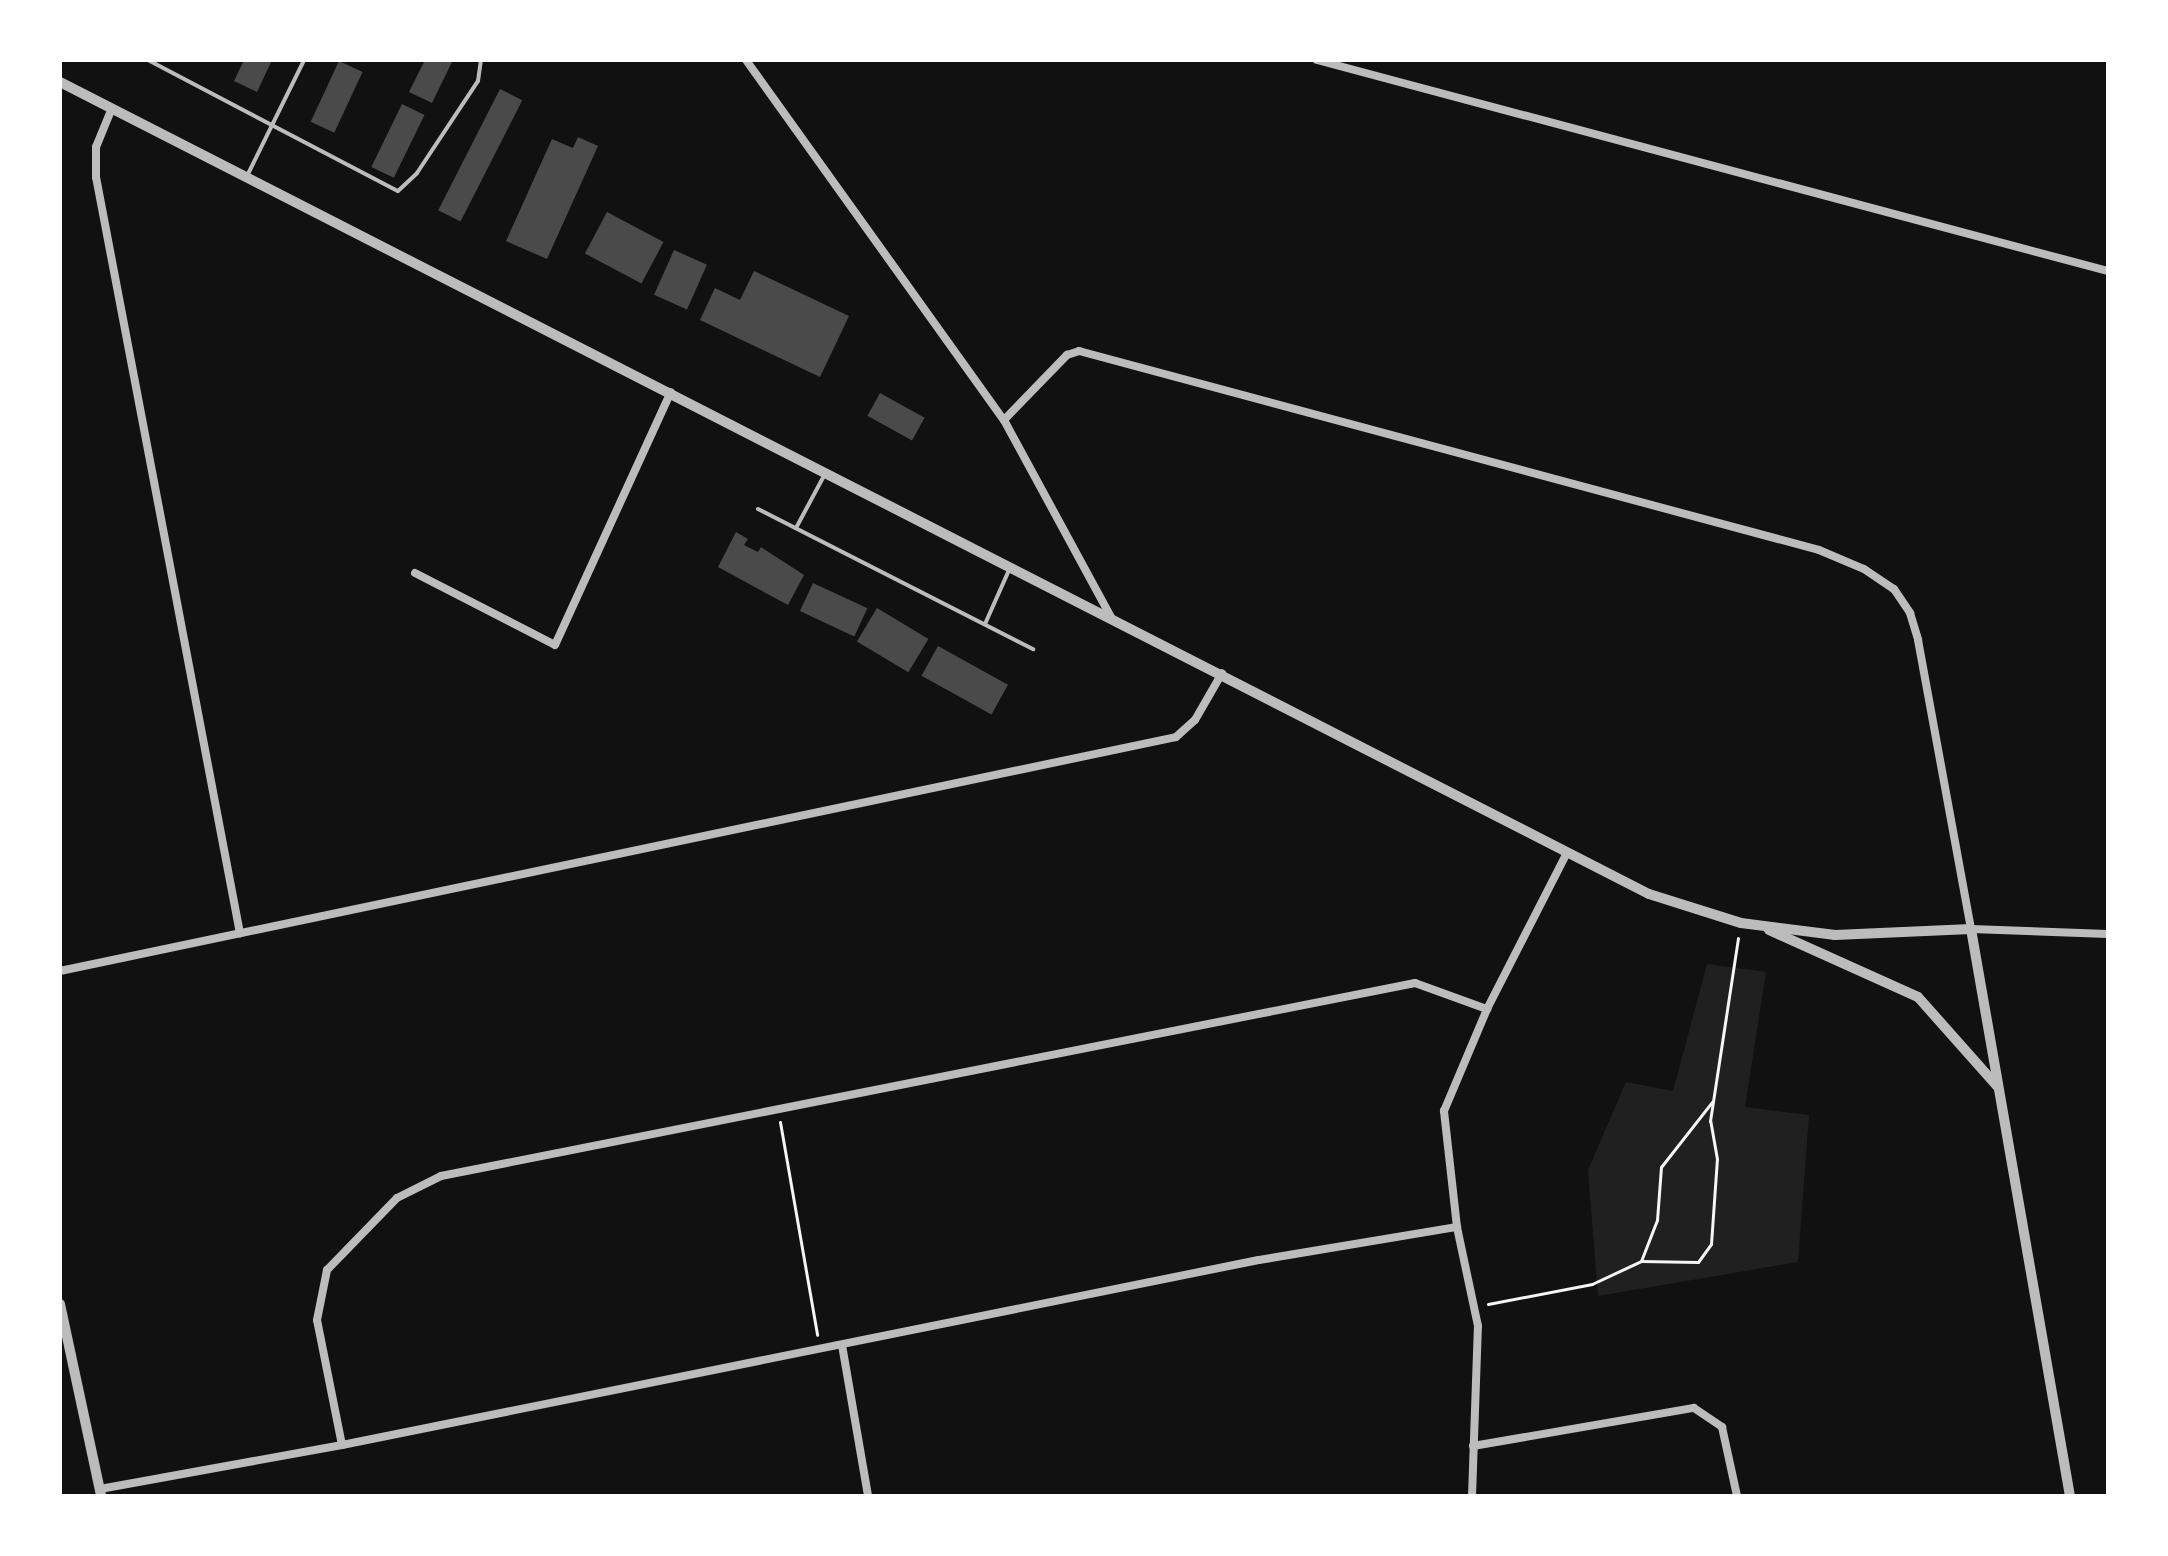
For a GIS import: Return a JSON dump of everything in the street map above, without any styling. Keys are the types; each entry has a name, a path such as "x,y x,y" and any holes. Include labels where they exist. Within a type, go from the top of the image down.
{"street":[{"path":"746,60 1004,420 1112,620"},
{"path":"1317,60 2108,271"},
{"path":"60,82 827,469 1010,568 1222,673 1649,894 1741,923 1835,935 1971,929 2108,934"},
{"path":"112,108 96,147 96,177 240,933"},
{"path":"1004,420 1067,355 1079,351 1819,550 1864,569 1894,589 1910,613 1918,640 2070,1496"},
{"path":"415,573 555,645 671,392"},
{"path":"60,971 1176,737 1195,720 1222,673"},
{"path":"1472,1496 1475,1307 1457,1227 1444,1111 1487,1009 1567,853"},
{"path":"1756,925 1918,997 1998,1088"},
{"path":"342,1445 317,1320 327,1270 397,1198 441,1176 1415,983 1487,1009"},
{"path":"60,1304 101,1492 1259,1260 1457,1227"},
{"path":"842,1345 868,1496"},
{"path":"1473,1446 1694,1408 1722,1427 1737,1496"}],"lane":[{"path":"148,60 398,191 417,173 478,81 481,60"},
{"path":"247,177 304,60"},
{"path":"796,528 827,469"},
{"path":"758,509 1033,649"},
{"path":"985,625 1010,568"}],"path":[{"path":"1475,1307 1592,1284 1641,1261 1698,1262 1711,1244 1717,1159 1710,1121 1741,923"},
{"path":"1641,1261 1657,1220 1661,1167 1714,1100"},
{"path":"778,1110 819,1349"}],"shaded area":[{"path":"1707,964 1766,972 1745,1107 1809,1115 1798,1262 1598,1296 1588,1170 1626,1082 1673,1091"}],"building":[{"path":"244,60 272,60 257,92 234,81"},
{"path":"425,60 453,60 432,103 409,92"},
{"path":"339,61 363,72 334,133 311,122"},
{"path":"500,89 522,100 461,222 438,210"},
{"path":"402,104 424,115 394,178 371,167"},
{"path":"578,137 598,146 547,259 506,241 552,139 573,148"},
{"path":"607,212 664,242 641,284 585,253"},
{"path":"674,250 707,265 687,309 654,295"},
{"path":"754,271 849,316 820,377 700,320 715,288 740,300"},
{"path":"880,393 925,418 912,440 867,416"},
{"path":"736,532 748,539 744,545 758,552 761,547 804,575 788,605 718,567"},
{"path":"813,583 867,608 854,636 800,611"},
{"path":"877,608 928,639 908,672 857,641"},
{"path":"938,646 1008,685 991,715 922,676"}]}
